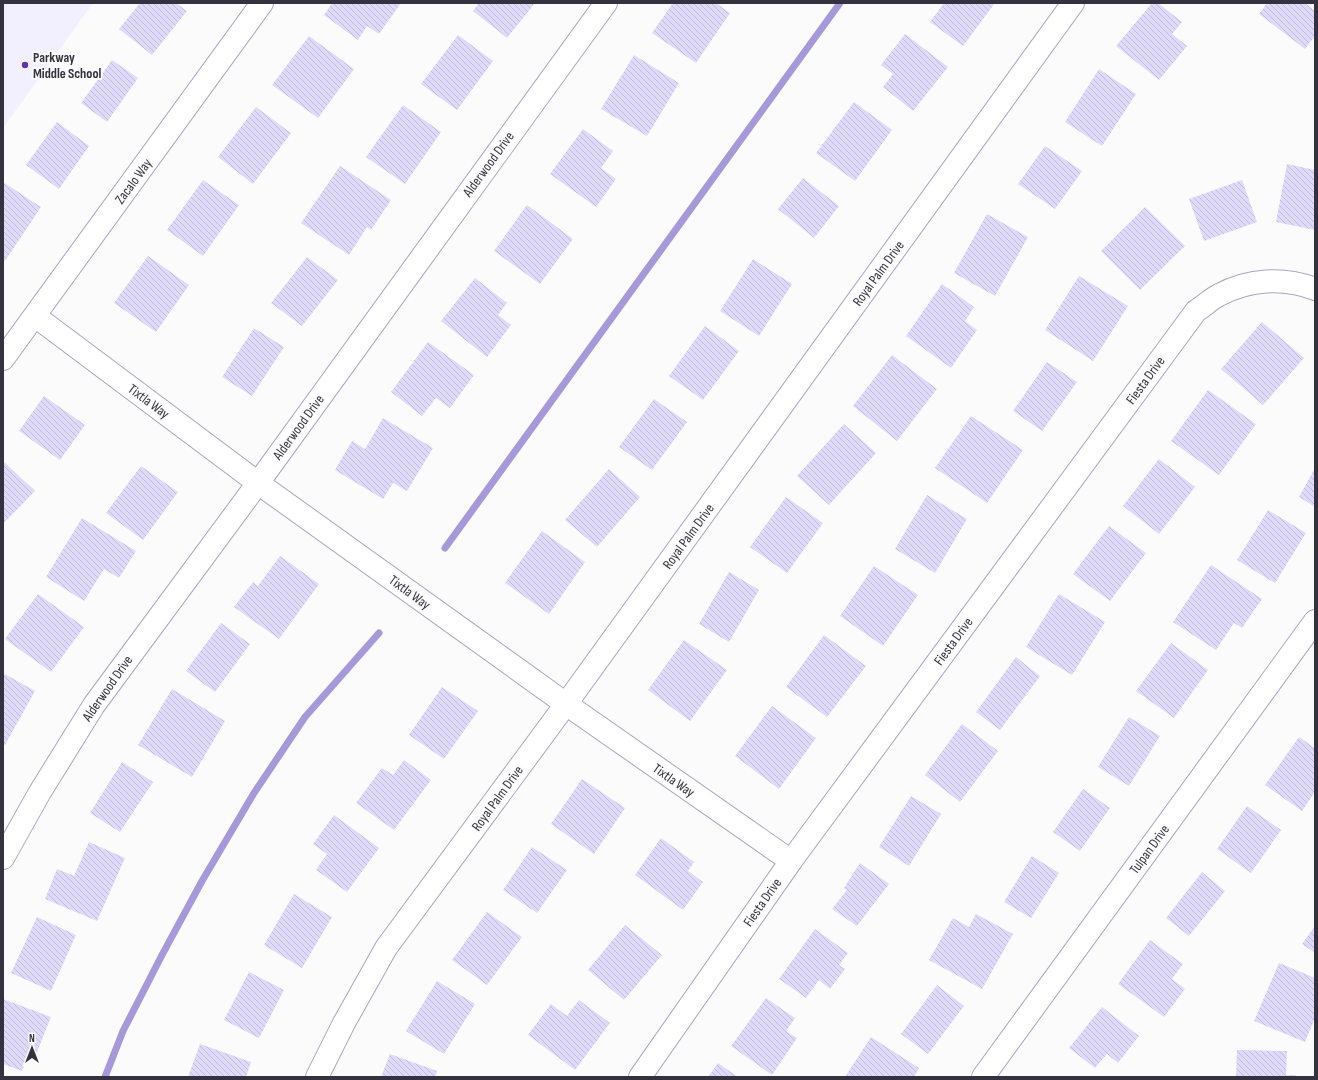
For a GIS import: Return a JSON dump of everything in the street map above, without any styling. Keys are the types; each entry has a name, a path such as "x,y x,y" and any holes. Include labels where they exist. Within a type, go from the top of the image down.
{"street":[{"name":"Zacalo Way","path":"3,359 262,3"},
{"name":"Alderwood Drive","path":"3,858 40,792 94,705 606,3"},
{"name":"Royal Palm Drive","path":"317,1077 344,1023 386,948 566,704 1073,3"},
{"name":"Fiesta Drive","path":"640,1077 791,861 1196,311 1218,295 1239,286 1260,282 1283,281 1305,285 1315,289"},
{"name":"Tixtla Way","path":"35,316 258,482 566,704 791,861"},
{"name":"Tulpan Drive","path":"983,1077 1315,621"}],"shaded area":[{"name":"Parkway Middle School","path":"3,3 93,3 3,128"}],"building":[{"path":"140,3 176,3 187,11 152,55 119,29"},
{"path":"332,3 401,3 379,34 367,26 358,40 324,15"},
{"path":"479,3 535,3 507,38 473,11"},
{"path":"673,3 716,3 730,13 696,63 652,33"},
{"path":"944,3 995,3 963,46 930,22"},
{"path":"1152,3 1158,3 1182,22 1172,34 1187,46 1159,80 1116,46"},
{"path":"1267,3 1305,3 1315,11 1315,36 1305,49 1259,14"},
{"path":"905,34 948,67 913,111 883,87 893,74 881,65"},
{"path":"458,35 493,61 457,110 421,84"},
{"path":"309,36 354,69 318,118 272,85"},
{"path":"634,55 679,83 647,136 601,109"},
{"path":"112,60 138,78 107,122 81,103"},
{"path":"1099,69 1136,94 1102,146 1065,122"},
{"path":"854,102 892,130 855,181 816,153"},
{"path":"403,105 441,132 405,184 366,157"},
{"path":"256,107 291,133 253,184 218,157"},
{"path":"57,122 89,146 59,189 26,165"},
{"path":"583,129 613,151 601,168 616,179 596,207 550,174"},
{"path":"1045,146 1082,171 1055,209 1018,184"},
{"path":"1287,164 1315,170 1315,230 1276,222"},
{"path":"340,166 391,200 371,230 367,227 349,255 301,223"},
{"path":"803,178 839,206 814,238 778,209"},
{"path":"203,180 239,205 203,256 167,230"},
{"path":"1242,180 1257,222 1204,241 1189,199"},
{"path":"3,182 41,207 5,261 3,259"},
{"path":"527,205 573,239 540,284 494,251"},
{"path":"1145,207 1185,246 1140,290 1101,251"},
{"path":"987,214 1028,237 995,296 954,273"},
{"path":"148,256 189,285 156,332 114,303"},
{"path":"307,257 338,280 302,326 271,303"},
{"path":"753,259 792,284 759,336 720,311"},
{"path":"1079,276 1128,306 1093,361 1045,330"},
{"path":"475,278 507,303 498,315 511,325 487,357 441,321"},
{"path":"942,284 974,307 965,321 977,330 951,368 906,336"},
{"path":"1262,322 1304,358 1263,405 1221,369"},
{"path":"705,326 739,351 703,400 669,376"},
{"path":"254,328 284,347 252,396 222,377"},
{"path":"428,342 474,375 450,408 436,398 422,416 391,392"},
{"path":"892,355 937,389 897,441 853,406"},
{"path":"1047,362 1077,382 1042,431 1013,411"},
{"path":"1208,390 1256,424 1219,475 1171,441"},
{"path":"44,396 85,425 60,460 19,431"},
{"path":"654,399 687,422 652,470 619,447"},
{"path":"971,416 1023,450 987,503 935,468"},
{"path":"383,418 433,448 407,491 393,483 383,499 335,470 352,441 365,449"},
{"path":"844,424 876,453 829,505 797,476"},
{"path":"1159,459 1195,487 1159,534 1123,506"},
{"path":"3,461 35,491 3,524"},
{"path":"141,466 178,492 143,540 106,513"},
{"path":"1315,468 1315,507 1299,497"},
{"path":"609,469 640,497 597,547 565,520"},
{"path":"927,495 967,519 935,573 895,549"},
{"path":"786,497 823,523 787,573 750,547"},
{"path":"1268,510 1306,533 1275,583 1237,560"},
{"path":"82,518 136,551 119,578 104,569 84,601 46,577"},
{"path":"1109,526 1146,553 1110,601 1073,574"},
{"path":"542,531 585,562 549,614 505,583"},
{"path":"280,556 319,584 279,639 234,607 253,582 258,586"},
{"path":"1211,565 1262,599 1242,628 1234,623 1216,650 1173,622"},
{"path":"874,566 918,595 883,646 840,616"},
{"path":"729,572 759,590 729,642 699,624"},
{"path":"38,594 84,627 51,672 5,639"},
{"path":"1059,594 1105,622 1072,675 1026,647"},
{"path":"221,623 250,644 215,692 186,671"},
{"path":"824,635 866,666 827,717 786,687"},
{"path":"684,640 727,670 690,721 648,690"},
{"path":"1171,643 1208,670 1174,718 1136,691"},
{"path":"1016,657 1040,676 1000,730 976,712"},
{"path":"5,674 35,691 5,745 3,745 3,677"},
{"path":"442,687 478,711 444,759 409,735"},
{"path":"172,689 225,721 192,777 138,745"},
{"path":"772,706 816,738 779,789 735,756"},
{"path":"1129,717 1160,736 1129,786 1098,767"},
{"path":"962,724 998,751 960,802 925,775"},
{"path":"1299,737 1315,748 1315,792 1302,811 1265,785"},
{"path":"404,760 431,780 394,830 356,803 382,768 393,775"},
{"path":"122,762 153,782 120,832 90,813"},
{"path":"582,779 625,808 594,854 551,824"},
{"path":"1083,789 1110,808 1080,851 1053,832"},
{"path":"911,796 941,814 909,866 879,847"},
{"path":"1247,806 1281,830 1251,873 1217,849"},
{"path":"334,815 379,848 347,892 316,870 327,854 313,844"},
{"path":"661,838 694,862 688,871 703,882 683,910 635,875"},
{"path":"89,842 125,858 97,921 45,899 57,869 74,876"},
{"path":"532,847 567,870 537,913 503,890"},
{"path":"1032,856 1059,873 1031,918 1004,902"},
{"path":"860,863 889,884 857,926 832,909 847,890 844,888"},
{"path":"1202,872 1225,891 1189,936 1166,918"},
{"path":"294,894 332,917 302,968 264,945"},
{"path":"487,912 522,937 487,985 452,960"},
{"path":"976,914 1013,934 982,989 929,960 953,918 969,927"},
{"path":"37,917 76,935 51,991 11,973"},
{"path":"625,925 662,955 624,1000 588,970"},
{"path":"1315,926 1315,953 1302,944"},
{"path":"815,929 848,953 839,965 845,969 830,989 819,980 806,998 779,979"},
{"path":"1150,940 1183,964 1172,979 1185,989 1164,1017 1118,984"},
{"path":"1279,963 1315,978 1315,1018 1305,1042 1254,1021"},
{"path":"249,972 284,990 259,1038 224,1020"},
{"path":"437,981 475,1004 444,1054 406,1031"},
{"path":"937,985 964,1006 928,1054 901,1034"},
{"path":"766,998 795,1018 786,1031 797,1038 772,1075 731,1046"},
{"path":"3,999 51,1017 35,1057 29,1054 22,1071 3,1064"},
{"path":"579,1000 610,1023 575,1070 528,1035 551,1004 567,1016"},
{"path":"1102,1007 1139,1036 1118,1063 1107,1054 1095,1068 1069,1048"},
{"path":"871,1037 919,1068 914,1077 845,1077"},
{"path":"200,1044 251,1062 246,1077 188,1077"},
{"path":"1237,1050 1287,1051 1286,1075 1296,1075 1296,1077 1236,1077"},
{"path":"390,1054 437,1071 435,1077 381,1077"},
{"path":"718,1063 738,1077 708,1077"}],"waterway":[{"path":"445,548 840,3"},
{"path":"105,1077 123,1031 162,955 202,881 254,793 305,717 379,633"}],"place":[{"name":"Parkway Middle School","path":"25,65"}]}
